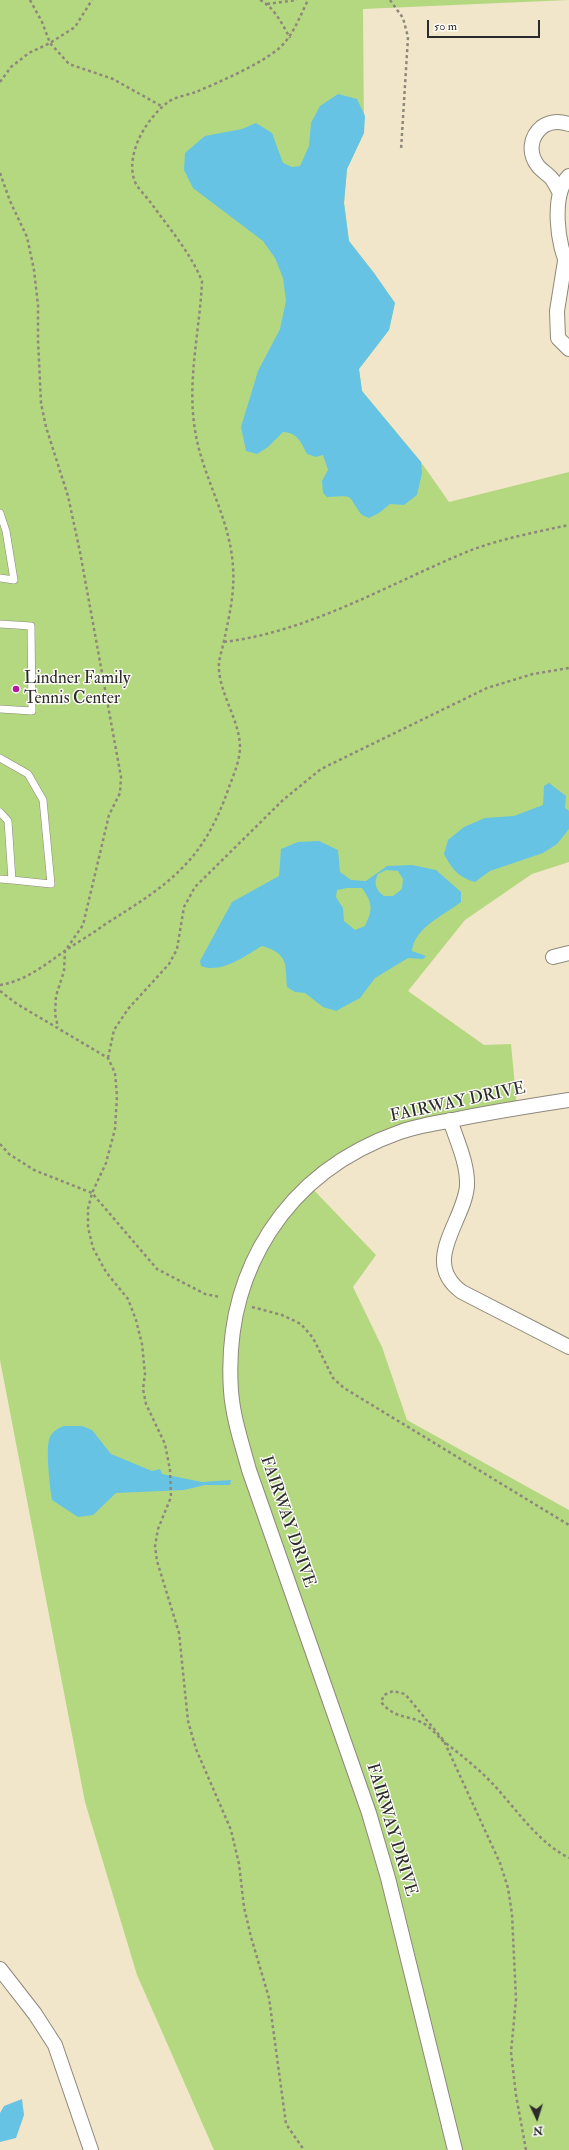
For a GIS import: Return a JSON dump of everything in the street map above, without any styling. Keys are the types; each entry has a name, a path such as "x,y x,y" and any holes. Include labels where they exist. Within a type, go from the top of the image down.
{"street":[{"path":"560,193 552,178 534,160 531,151 532,141 537,132 544,125 554,122 569,124"},
{"path":"569,176 560,193 560,236 567,264 557,311 558,338 569,349"},
{"path":"553,957 569,953"},
{"name":"FAIRWAY DRIVE","path":"454,2150 388,1878 369,1813 247,1463 237,1426 231,1392 230,1358 233,1324 241,1290 249,1268 265,1238 285,1210 309,1185 336,1163 366,1146 402,1131 450,1120 569,1100"},
{"path":"450,1120 464,1162 467,1185 461,1208 444,1249 444,1264 447,1273 456,1287 462,1292 569,1348"},
{"path":"0,1969 35,2014 55,2046 91,2150"}],"lane":[{"path":"0,513 6,532 14,580 0,578"},
{"path":"0,624 30,626 32,711 0,709"},
{"path":"0,758 28,774 43,800 52,884 0,879"},
{"path":"0,812 8,821 12,880"}],"path":[{"path":"30,0 42,22 50,43 69,64 114,79 163,107"},
{"path":"0,82 11,67 29,52 50,43 75,27 92,0"},
{"path":"260,0 267,4 280,19 290,38"},
{"path":"267,4 297,0"},
{"path":"0,985 16,981 46,966 65,951 153,894 178,874 210,833 226,796 238,760 240,746 222,686 219,669 234,593 231,544 225,519 203,467 197,446 193,420 192,391 202,281 196,266 186,251 134,180 132,164 137,146 151,119 169,101 196,92 265,58 290,38 308,0"},
{"path":"390,0 403,18 408,37 401,150"},
{"path":"0,173 10,201 27,237 34,270 38,306 41,403 46,427 68,496 80,552 121,777 120,793 109,816 83,925 65,951 64,971 56,996 55,1014 58,1028"},
{"path":"224,642 256,638 341,610 470,551 528,534 569,526"},
{"path":"108,1058 114,1030 128,1009 169,964 174,954 179,937 184,907 195,886 283,800 320,769 487,688 533,674 569,668"},
{"path":"0,991 17,1004 108,1058 115,1073 117,1096 115,1129 106,1163 92,1193 88,1209 88,1227 93,1248 106,1272 128,1299 136,1320 142,1344 145,1374 143,1389 146,1404 165,1444 170,1470 171,1497 158,1529 155,1546 157,1561 179,1633 188,1721 196,1749 231,1830 240,1864 244,1907 269,1998 286,2124 304,2150"},
{"path":"0,1144 9,1154 34,1170 92,1193 157,1269 205,1294 220,1297"},
{"path":"252,1306 282,1315 300,1324 313,1338 333,1378 344,1388 569,1525"},
{"path":"526,2150 516,2095 511,2052 516,1999 512,1914 508,1888 500,1863 444,1741 405,1694 394,1691 384,1695 381,1702 388,1710 399,1717 422,1722 444,1741 477,1768 537,1834 555,1850 569,1858"}],"green space":[{"path":"0,0 569,0 363,9 364,133 347,169 344,203 349,241 395,303 389,330 359,369 362,391 421,462 449,502 569,472 569,862 532,874 465,920 408,991 484,1045 511,1044 517,1108 402,1131 309,1185 376,1255 353,1287 382,1347 407,1420 569,1510 569,2150 214,2150 137,1975 85,1802 0,1360"}],"water":[{"path":"338,94 357,99 365,116 364,133 347,169 344,203 349,241 395,303 389,330 359,369 362,391 421,462 422,473 417,495 404,505 390,504 379,513 369,518 362,515 350,498 343,496 327,497 323,493 322,481 328,470 323,455 316,457 307,454 296,436 283,432 268,447 257,454 246,451 241,427 258,371 280,329 286,301 283,278 275,258 263,241 193,188 184,170 185,153 205,136 242,129 256,123 272,133 283,163 292,167 300,166 309,146 311,123 320,106"},
{"path":"549,783 566,796 565,808 569,811 569,829 557,844 543,853 490,871 475,882 464,878 456,872 444,854 448,840 464,827 485,818 514,816 543,805 544,786"},
{"path":"319,841 338,850 340,872 351,880 366,881 387,866 412,865 436,870 461,892 461,902 431,923 418,935 412,951 426,956 423,959 408,958 375,978 360,998 336,1011 323,1007 305,993 295,992 287,987 285,966 281,956 271,949 262,946 241,959 225,966 209,968 201,966 200,961 232,902 279,876 281,849 298,842","holes":["386,870 398,871 403,879 402,889 393,896 384,896 376,886 378,874","362,888 371,907 365,926 355,930 344,921 343,908 336,897 337,890"]},
{"path":"64,1426 82,1426 92,1430 111,1454 152,1471 160,1469 162,1474 202,1482 231,1480 230,1485 205,1485 184,1490 116,1493 93,1515 78,1517 52,1500 48,1467 49,1442 54,1431"},
{"path":"22,2099 24,2115 16,2138 0,2142 0,2113 4,2106"}],"place":[{"name":"Lindner Family Tennis Center","path":"16,689"}]}
